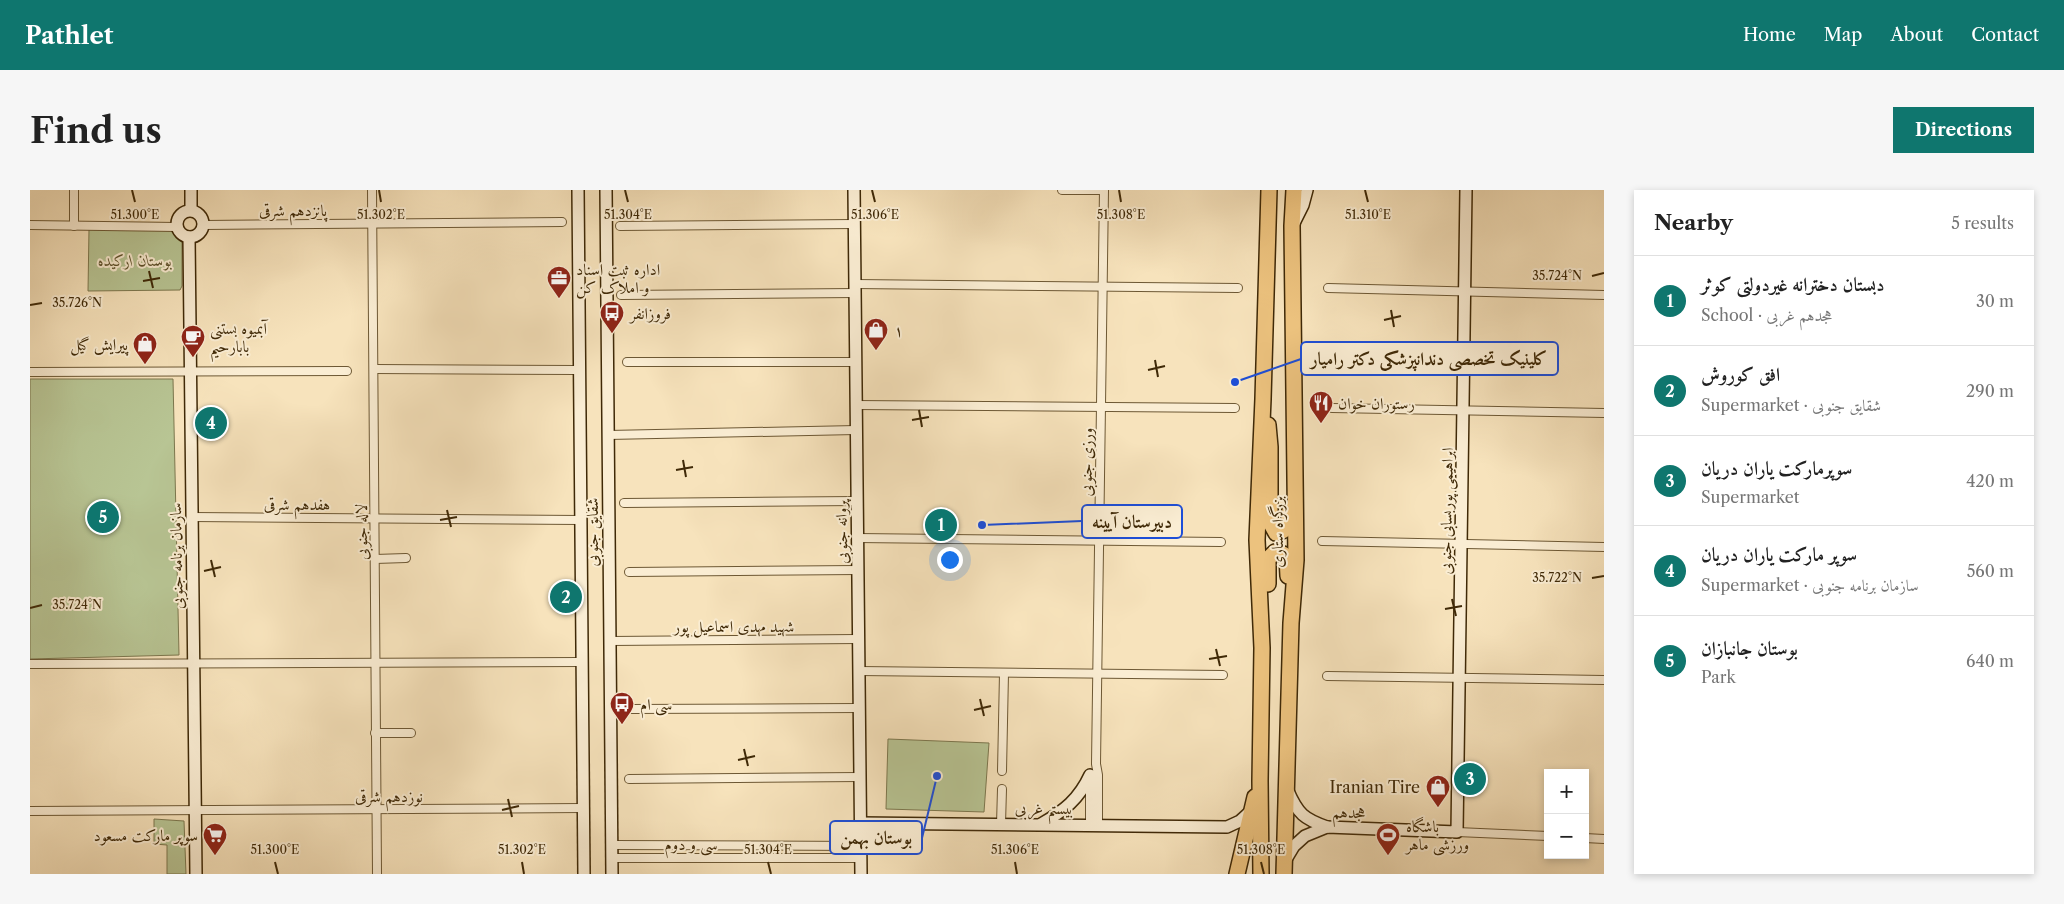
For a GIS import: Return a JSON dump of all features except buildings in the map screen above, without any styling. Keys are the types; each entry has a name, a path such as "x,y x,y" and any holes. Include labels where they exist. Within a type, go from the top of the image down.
{"highway":[{"name":"بزرگراه ستاری","path":"1262,874 1260,781 1262,648 1257,540 1269,190"},
{"name":"بزرگراه ستاری","path":"1284,868 1291,623 1296,560 1292,226 1294,190"},
{"path":"1263,399 1270,447 1270,522 1276,533 1284,531 1289,524 1294,472"},
{"path":"1262,648 1265,632 1268,559 1275,552 1284,554 1287,557 1291,623"},
{"name":"بزرگراه ستاری","path":"1237,874 1251,811 1260,781"}],"street":[{"path":"74,190 74,226"},
{"path":"191,190 191,210"},
{"name":"لاله جنوبی","path":"372,190 376,559 376,874"},
{"name":"شقایق جنوبی","path":"578,190 584,874"},
{"name":"شقایق جنوبی","path":"606,190 610,641 617,845 617,858 612,874"},
{"name":"پروانه جنوبی","path":"854,190 860,874"},
{"path":"1062,190 1104,190"},
{"name":"ورزی جنوبی","path":"1094,825 1098,775 1096,764 1104,190"},
{"path":"1292,226 1303,205 1307,190"},
{"name":"ابراهیمی پوربسابی جنوبی","path":"1457,832 1466,190"},
{"path":"191,210 202,217 204,225 197,235 189,237 181,234 177,227 180,215 191,210"},
{"name":"پانزدهم شرقی","path":"204,225 562,222"},
{"path":"620,226 854,224"},
{"path":"30,225 177,227"},
{"name":"سازمان برنامه جنوبی","path":"189,237 196,874"},
{"path":"621,295 855,289 1238,288"},
{"path":"1328,288 1604,295"},
{"path":"627,362 856,362"},
{"path":"374,369 579,370"},
{"path":"30,372 347,371"},
{"path":"856,405 1235,408"},
{"path":"1332,408 1604,413"},
{"path":"608,435 856,430"},
{"path":"624,503 857,501"},
{"name":"هفدهم شرقی","path":"192,516 581,520"},
{"path":"857,538 1221,542"},
{"path":"1322,541 1604,547"},
{"path":"376,559 406,558"},
{"path":"629,572 858,570"},
{"name":"شهید مهدی اسماعیل پور","path":"610,641 858,639"},
{"path":"30,664 582,662"},
{"path":"858,671 1224,675"},
{"path":"1002,771 1004,673"},
{"path":"1327,676 1604,680"},
{"path":"629,709 859,708"},
{"path":"375,733 411,733"},
{"name":"ورزی جنوبی","path":"1094,825 1090,775 1096,764"},
{"path":"1041,824 1067,808 1076,800 1084,789 1090,775"},
{"path":"629,779 860,777"},
{"path":"1286,788 1300,814 1308,820 1327,827"},
{"path":"1002,789 1002,824"},
{"name":"نوزدهم شرقی","path":"30,812 584,808"},
{"path":"1227,827 1240,821 1251,811"},
{"name":"بیستم غربی","path":"860,823 1227,827"},
{"path":"1227,827 1245,839"},
{"name":"هجدهم","path":"1284,868 1294,846 1305,836 1327,827 1457,832"},
{"path":"1457,832 1544,836"},
{"path":"1589,838 1604,838"},
{"name":"سی و دوم","path":"617,845 704,846 860,852"},
{"path":"704,846 704,858"},
{"name":"سی و دوم","path":"617,858 704,858 860,852"}],"green space":[{"name":"بوستان ارکیده","path":"89,229 174,230 182,240 182,286 180,290 88,291"},
{"path":"30,379 173,379 179,655 30,659"},
{"path":"888,739 989,743 984,812 886,809"},
{"path":"154,819 184,821 186,874 167,874 167,845 154,844"}],"place":[{"name":"اداره ثبت اسناد و املاک کن","path":"559,299"},
{"name":"فروزانفر","path":"612,334"},
{"name":"۱","path":"876,351"},
{"name":"آبمیوه بستنی بابارحیم","path":"193,358"},
{"name":"پیرایش گیل","path":"145,365"},
{"name":"کلینیک تخصصی دندانپزشکی دکتر رامیار","path":"1235,382"},
{"name":"سوپر مارکت یاران دریان","path":"211,423"},
{"name":"رستوران خوان","path":"1321,424"},
{"name":"بوستان جانبازان","path":"103,517"},
{"name":"دبستان دخترانه غیردولتی کوثر","path":"941,525"},
{"name":"دبیرستان آیینه","path":"982,525"},
{"name":"افق کوروش","path":"566,597"},
{"name":"سی ام","path":"622,725"},
{"name":"بوستان بهمن","path":"937,776"},
{"name":"سوپرمارکت یاران دریان","path":"1470,779"},
{"name":"Iranian Tire","path":"1438,808"},
{"name":"سوپر مارکت مسعود","path":"215,856"},
{"name":"باشگاه ورزشی ماهر","path":"1388,856"}]}
